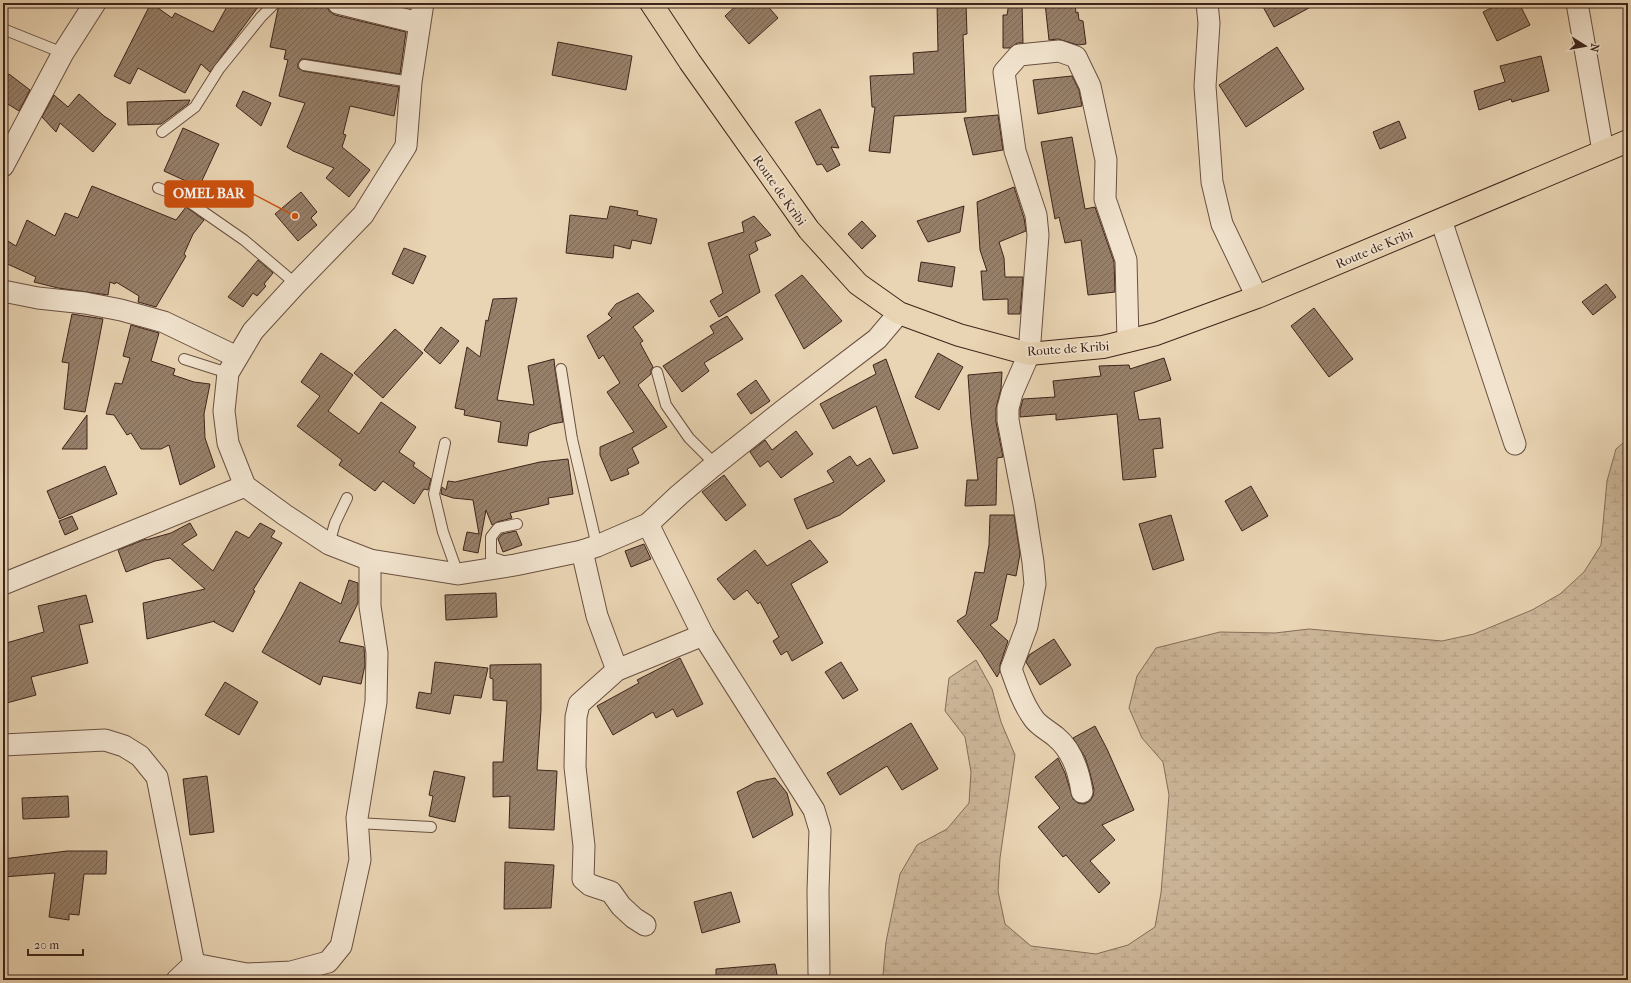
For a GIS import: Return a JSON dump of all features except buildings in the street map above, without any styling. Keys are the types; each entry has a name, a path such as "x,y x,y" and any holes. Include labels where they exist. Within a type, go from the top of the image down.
{"main road":[{"name":"Route de Kribi","path":"651,3 694,69 809,230 858,284 899,313 959,335 1029,354 1103,347 1156,334 1257,297 1628,141"}],"street":[{"path":"3,166 63,53 96,3"},
{"path":"338,3 419,23"},
{"path":"423,3 411,82 406,146 363,215 253,331 232,365 224,411 228,443 244,486 329,544 370,560 458,574 515,566 589,549 648,524 679,495 716,464 877,339 899,313"},
{"path":"1207,3 1209,23 1205,86 1212,182 1222,224 1257,297"},
{"path":"1577,3 1603,151"},
{"path":"1082,792 1079,772 1070,755 1058,738 1035,721 1021,697 1011,669 1027,626 1035,584 1024,504 1008,420 1008,408 1012,393 1029,354 1038,235 1036,214 1015,151 1004,72 1019,56 1059,51 1076,58 1090,86 1106,160 1105,199 1126,260 1128,341"},
{"path":"1440,220 1515,444"},
{"path":"3,291 38,298 85,303 121,310 164,322 232,365"},
{"path":"3,584 244,486"},
{"path":"648,524 703,635 814,810 820,830 818,891 819,972"},
{"path":"589,549 597,616 617,670"},
{"path":"194,964 247,974 291,972 328,962 341,946 360,860 357,818 376,702 377,653 370,606 370,560"},
{"path":"645,925 634,918 621,906 611,892 590,885 583,879 584,846 575,767 576,717 579,704 617,670 703,635"},
{"path":"3,745 105,740 124,746 140,756 157,777 194,964"},
{"path":"177,980 194,964"}],"lane":[{"path":"162,132 195,107 219,70 261,17 275,3"},
{"path":"3,30 63,53"},
{"path":"304,65 411,82"},
{"path":"158,188 182,197 219,222 244,240 296,284"},
{"path":"184,358 232,365"},
{"path":"561,369 589,549"},
{"path":"657,372 666,405 689,438 716,464"},
{"path":"446,443 434,494 444,532 458,574"},
{"path":"329,544 347,498"},
{"path":"515,566 491,557 492,537 498,528 517,524"},
{"path":"357,823 431,827"}],"green space":[{"path":"1628,439 1628,980 886,980 883,975 886,942 900,874 917,845 947,829 969,803 971,772 965,737 945,711 949,678 976,660 992,689 1001,722 1015,755 1000,858 998,891 1005,924 1031,946 1096,954 1128,945 1155,927 1161,893 1169,795 1163,762 1142,738 1129,708 1137,676 1156,648 1220,632 1275,633 1309,629 1442,641 1474,634 1532,610 1560,594 1584,572 1601,545 1607,481 1616,449"}],"place":[{"name":"OMEL BAR","path":"295,216"}]}
